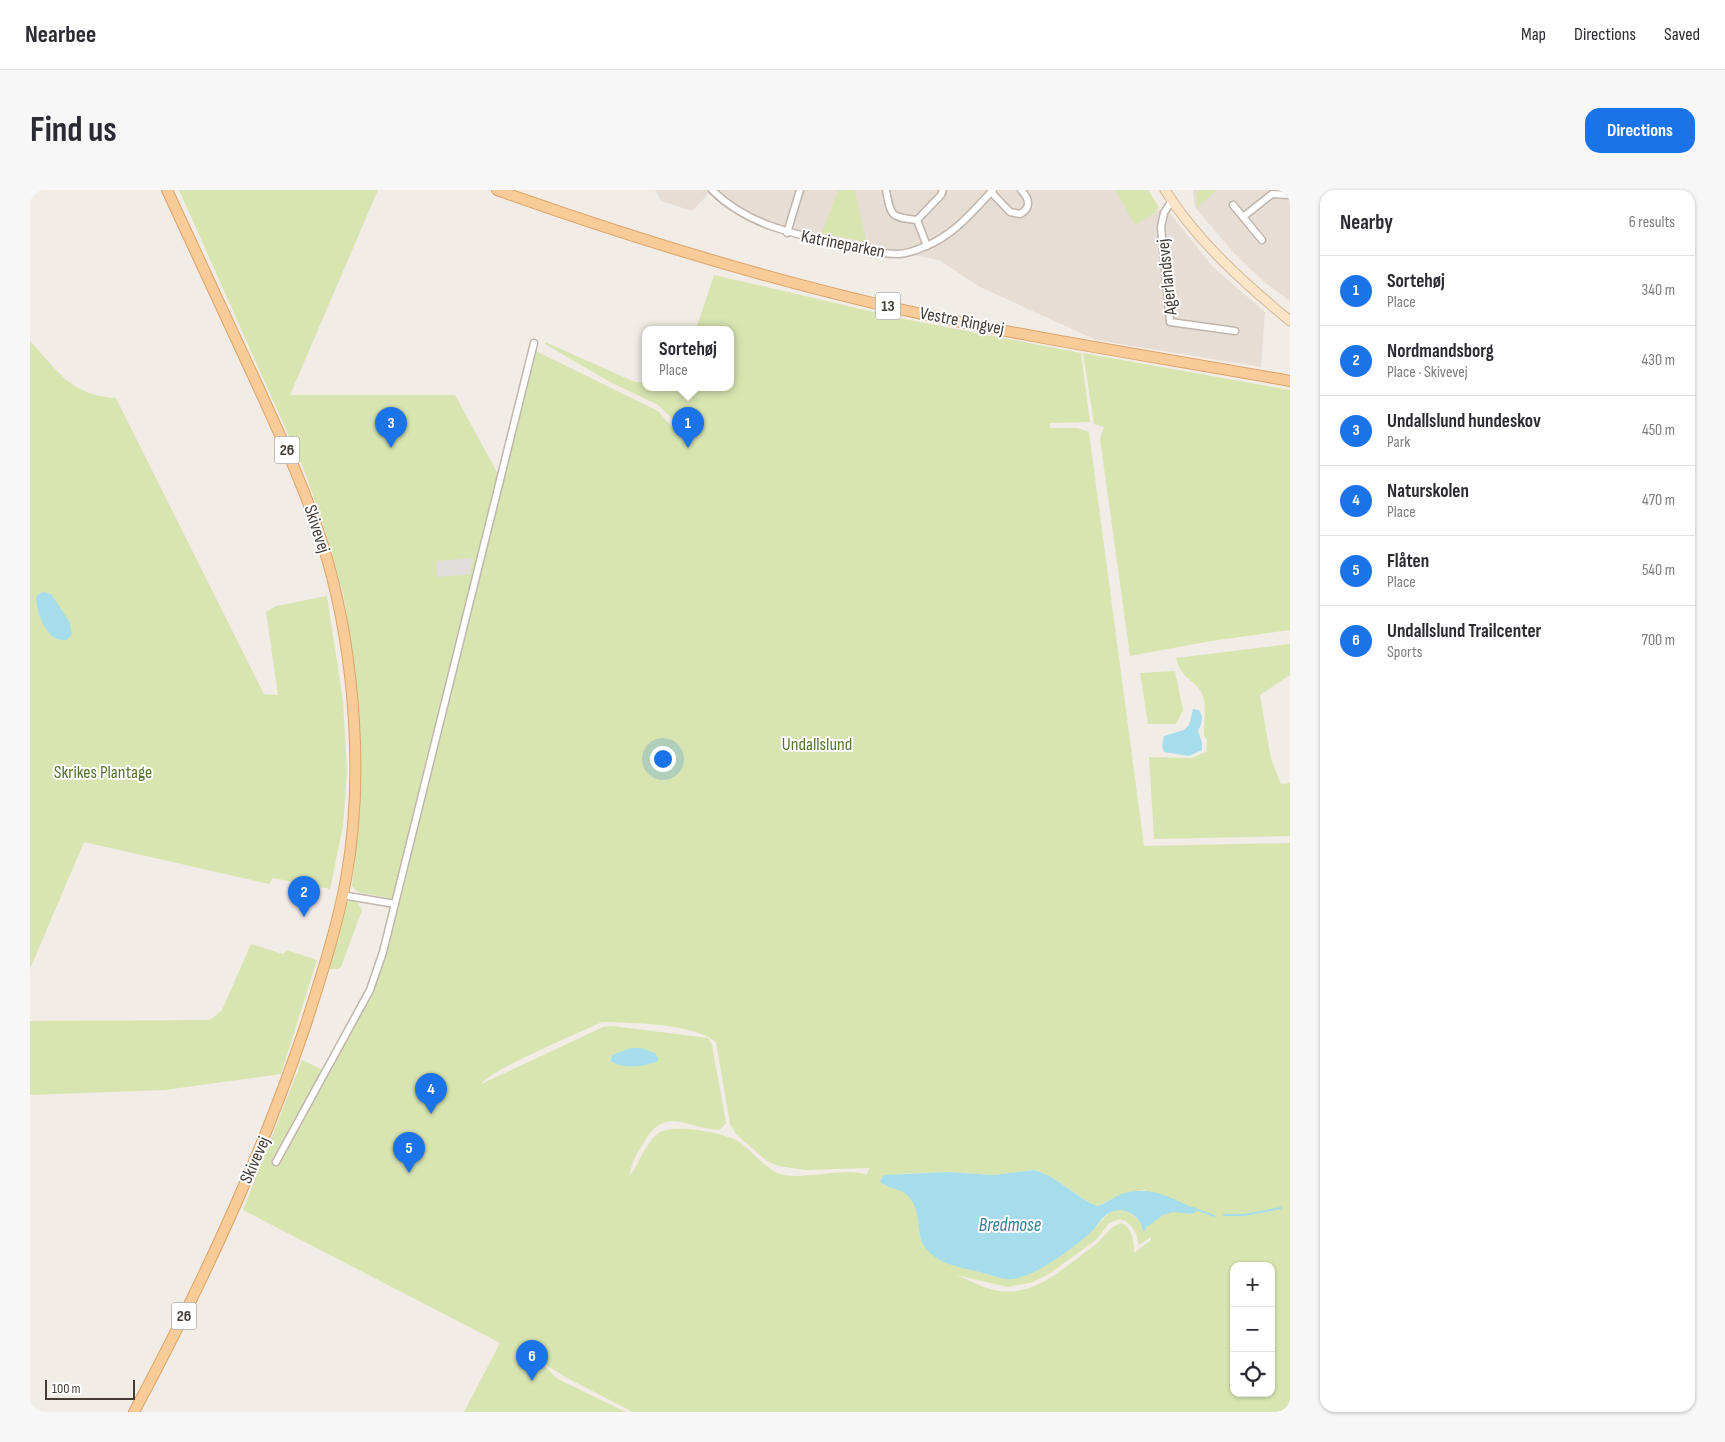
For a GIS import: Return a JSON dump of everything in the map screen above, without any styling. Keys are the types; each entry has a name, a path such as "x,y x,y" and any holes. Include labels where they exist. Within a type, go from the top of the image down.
{"main road":[{"name":"Skivevej","path":"134,1412 194,1294 274,1116 321,977 342,895 353,816 353,727 348,660 336,592 320,536 302,487 168,190"},
{"name":"Vestre Ringvej","path":"497,190 657,245 783,280 891,307 989,327 1290,380"}],"street":[{"name":"Katrineparken","path":"712,190 733,208 757,222 787,233 881,253 898,254 927,246 956,228 992,191"},
{"path":"787,233 800,190"},
{"name":"Katrineparken","path":"886,190 890,212 896,218 917,220"},
{"path":"927,246 917,220 941,195 943,190"},
{"path":"992,191 1010,212 1020,214 1024,212 1028,203 1028,198 1021,190"},
{"name":"Agerlandsvej","path":"1165,190 1196,231 1245,284 1290,321"},
{"path":"1243,217 1272,194 1290,195"},
{"name":"Agerlandsvej","path":"1172,200 1164,213 1162,227 1170,322 1234,331"},
{"path":"1233,205 1262,240"},
{"name":"Skivevej","path":"276,1162 370,990 383,952 534,343"},
{"path":"342,895 395,904"}],"shaded area":[{"path":"655,190 712,190 692,211 661,201"},
{"path":"717,190 1115,190 1135,224 1165,207 1213,267 1265,312 1261,367 1096,340 980,287 939,260 816,236 762,220"},
{"path":"1193,190 1290,190 1290,301 1263,281 1232,251 1195,207"},
{"path":"473,558 470,574 437,577 436,561"}],"green space":[{"path":"179,190 378,190 290,395 455,395 498,474 393,899 358,892 352,886 360,811 357,691 344,597 324,527 304,470"},
{"path":"838,190 855,190 866,242 822,233"},
{"path":"1115,190 1148,190 1159,207 1156,212 1135,225"},
{"path":"1200,190 1217,190 1197,208 1197,192"},
{"name":"Undallslund","path":"714,275 904,319 1081,353 1090,422 1050,423 1050,428 1077,428 1089,432 1144,846 1290,843 1290,1412 633,1412 567,1378 538,1360 558,1379 626,1412 464,1412 500,1343 243,1210 302,1060 329,1073 374,992 388,950 536,351 658,411 680,436 681,427 658,405 610,382 545,344 545,342 635,382 642,382 642,391 734,391 734,326 697,326","holes":["602,1022 645,1024 693,1031 706,1036 716,1042 730,1124 736,1134 767,1161 778,1166 806,1170 870,1168 866,1175 848,1172 801,1176 780,1174 734,1139 699,1130 674,1129 664,1131 653,1138 630,1176 638,1152 651,1132 659,1125 677,1122 720,1130 726,1123 712,1045 708,1038 613,1026 603,1027 481,1084 518,1061","1034,1170 1043,1173 1097,1206 1129,1192 1144,1190 1192,1214 1168,1213 1156,1219 1143,1231 1142,1223 1129,1212 1119,1209 1109,1213 1091,1232 1042,1268 1001,1278 979,1272 922,1243 918,1214 912,1200 903,1190 887,1186 897,1174 947,1172 993,1175","1120,1219 1131,1226 1139,1245 1151,1237 1151,1240 1134,1253 1131,1232 1122,1223 1118,1224 1096,1244 1063,1269 1027,1289 999,1291 956,1275 1008,1287 1033,1282 1049,1274 1097,1239 1109,1223"]},
{"name":"Skrikes Plantage","path":"30,341 58,372 76,387 100,396 116,398 264,694 278,695 266,612 276,606 327,596 343,701 347,771 343,826 330,889 273,878 269,884 84,842 30,969"},
{"path":"1083,353 1290,390 1290,630 1211,641 1130,656 1100,439 1104,427 1094,424"},
{"path":"1290,644 1290,675 1260,695 1271,759 1281,784 1290,783 1290,836 1154,839 1149,757 1192,758 1206,752 1207,740 1204,735 1205,705 1203,696 1197,686 1181,671 1176,658"},
{"path":"1175,671 1183,710 1176,724 1148,724 1140,673"},
{"path":"350,900 356,900 362,910 341,967 329,969 345,905"},
{"path":"251,944 283,954 287,950 317,960 281,1074 165,1090 30,1095 30,1021 210,1020 222,1010"}],"water":[{"path":"43,592 51,594 69,621 72,634 67,640 55,638 44,625 38,612 36,600 37,595"},
{"path":"1193,709 1199,710 1202,716 1198,731 1202,750 1189,756 1164,752 1162,746 1164,736 1184,730 1189,725"},
{"path":"631,1048 641,1048 655,1053 659,1060 635,1066 622,1066 611,1061 612,1055"},
{"name":"Bredmose","path":"1034,1170 1059,1182 1097,1206 1122,1194 1141,1191 1167,1196 1193,1208 1196,1212 1192,1214 1173,1212 1163,1215 1147,1227 1145,1231 1143,1231 1139,1221 1131,1213 1120,1210 1109,1213 1101,1219 1091,1232 1044,1267 1023,1277 1005,1279 958,1267 934,1257 923,1244 916,1209 909,1197 880,1181 884,1175 947,1172 993,1175"}],"waterway":[{"path":"1193,1208 1214,1216"},
{"path":"1224,1215 1244,1215 1281,1208"}],"place":[{"name":"Undallslund hundeskov","path":"391,448"},
{"name":"Sortehøj","path":"688,448"},
{"name":"Nordmandsborg","path":"304,917"},
{"name":"Naturskolen","path":"431,1114"},
{"name":"Flåten","path":"409,1173"},
{"name":"Undallslund Trailcenter","path":"532,1381"}]}
